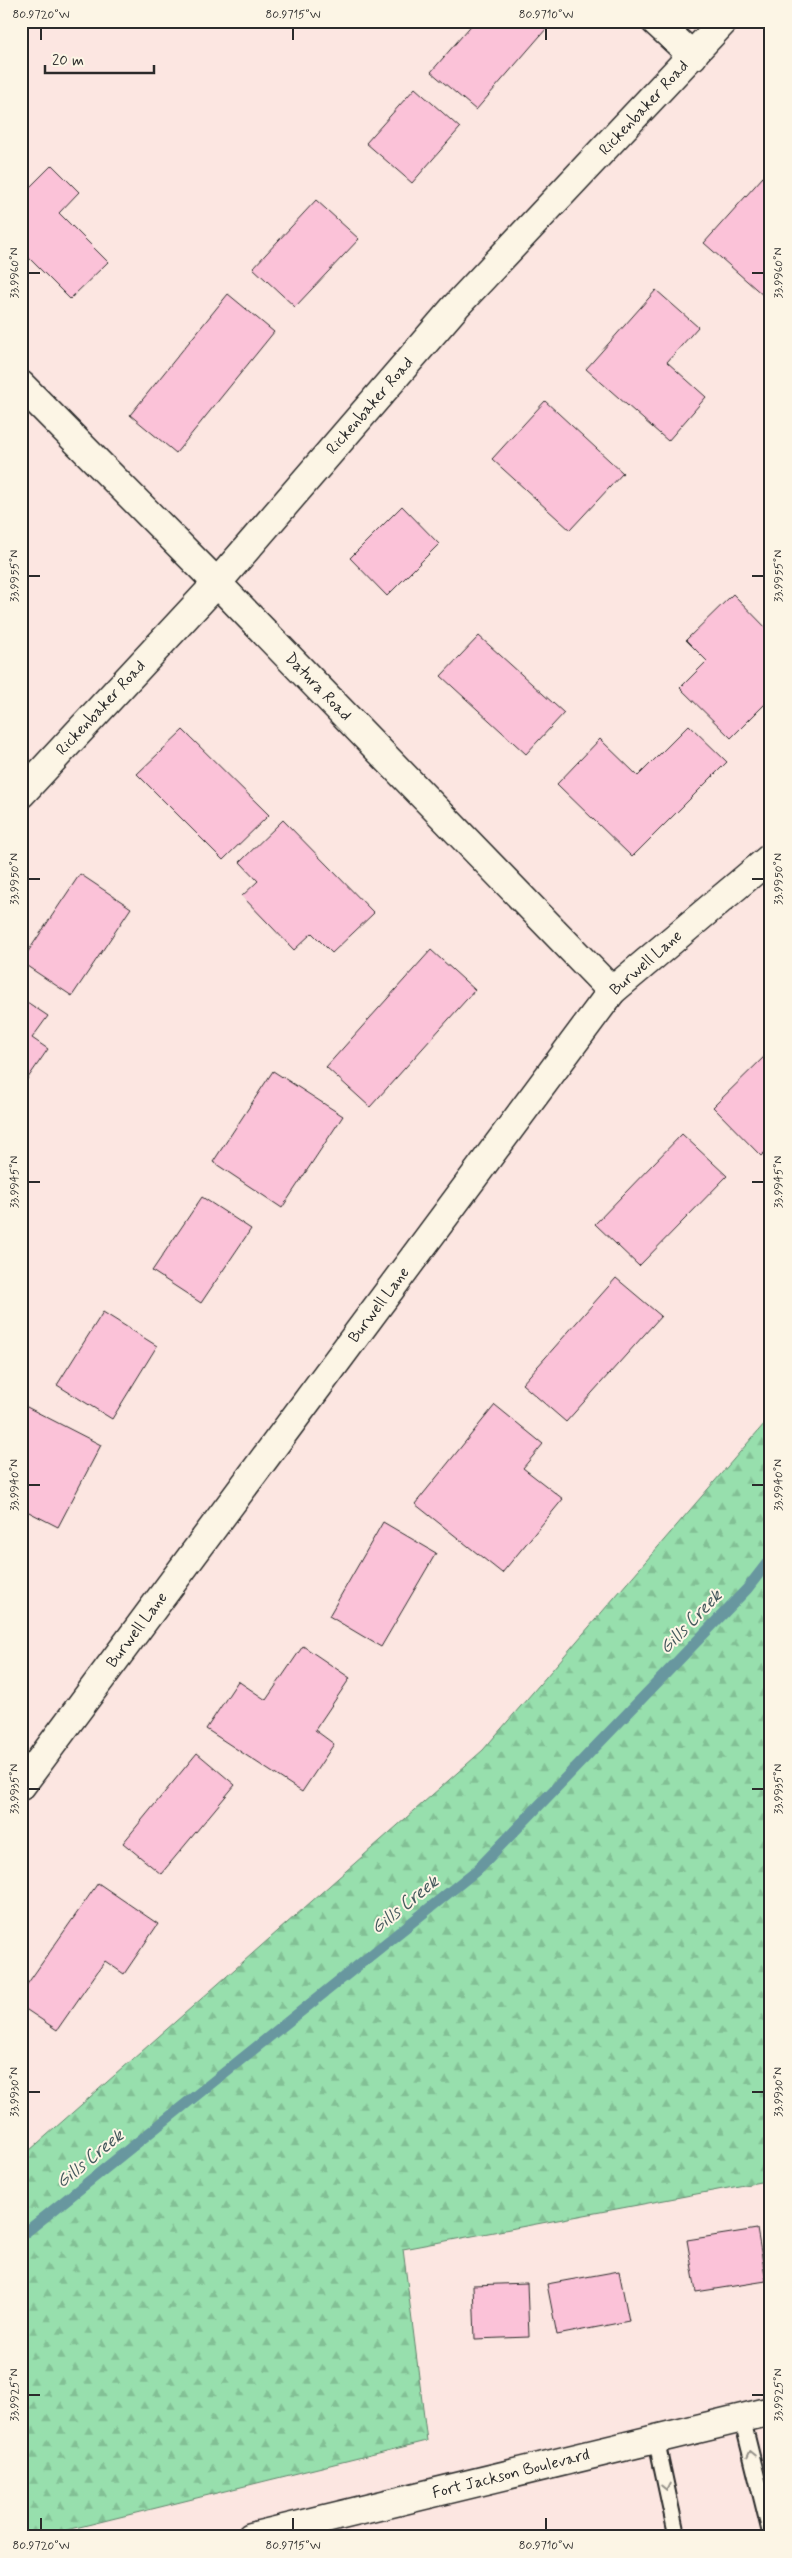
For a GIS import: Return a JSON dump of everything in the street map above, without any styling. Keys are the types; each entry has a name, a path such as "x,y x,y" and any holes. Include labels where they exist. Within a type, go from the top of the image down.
{"street":[{"path":"656,21 693,56"},
{"name":"Rickenbaker Road","path":"21,794 217,583 456,306 724,21"},
{"name":"Datura Road","path":"21,385 217,583 612,991"},
{"name":"Burwell Lane","path":"21,1786 612,991 771,857"},
{"name":"Fort Jackson Boulevard","path":"251,2537 771,2411"}],"lane":[{"path":"742,2418 771,2535"},
{"path":"656,2439 677,2537"}],"green space":[{"path":"771,1416 771,2180 403,2249 427,2441 39,2537 21,2537 21,2158 483,1750"}],"building":[{"path":"475,21 553,21 476,110 431,72"},
{"path":"415,88 460,128 412,183 366,143"},
{"path":"52,165 79,192 59,213 108,262 70,299 21,250 21,196"},
{"path":"771,168 771,288 764,296 704,243"},
{"path":"316,200 359,239 295,307 253,268"},
{"path":"656,290 698,327 667,362 706,397 668,441 586,369"},
{"path":"228,294 274,332 176,453 130,415"},
{"path":"545,401 623,473 570,530 492,459"},
{"path":"402,506 439,544 387,596 350,558"},
{"path":"733,594 771,633 771,698 731,738 680,688 707,661 686,640"},
{"path":"479,636 564,713 526,754 441,676"},
{"path":"689,725 727,762 632,857 557,784 600,739 638,776"},
{"path":"183,730 269,815 223,860 137,774"},
{"path":"283,820 374,913 332,953 312,933 294,950 242,896 258,881 240,862"},
{"path":"80,874 131,908 72,996 21,962"},
{"path":"431,950 475,990 370,1107 326,1067"},
{"path":"21,998 48,1016 32,1038 48,1049 21,1088"},
{"path":"771,1050 771,1146 761,1156 713,1107"},
{"path":"273,1071 343,1116 282,1208 213,1162"},
{"path":"682,1134 727,1176 639,1266 595,1224"},
{"path":"202,1197 251,1229 201,1303 152,1271"},
{"path":"616,1278 661,1316 566,1422 522,1384"},
{"path":"103,1312 157,1346 112,1419 57,1385"},
{"path":"21,1404 101,1445 58,1527 21,1508"},
{"path":"495,1405 543,1444 523,1468 563,1499 502,1573 415,1504"},
{"path":"383,1522 436,1553 381,1647 329,1616"},
{"path":"303,1646 350,1678 315,1730 334,1744 302,1792 206,1729 238,1681 266,1700"},
{"path":"197,1753 235,1785 161,1874 123,1843"},
{"path":"98,1883 158,1924 124,1974 105,1961 57,2030 21,2006 21,1993"},
{"path":"757,2229 766,2281 696,2292 687,2240"},
{"path":"619,2271 629,2321 557,2335 547,2284"},
{"path":"527,2283 529,2337 475,2339 473,2285"}],"waterway":[{"name":"Gills Creek","path":"21,2236 477,1870 747,1589 771,1558"}]}
